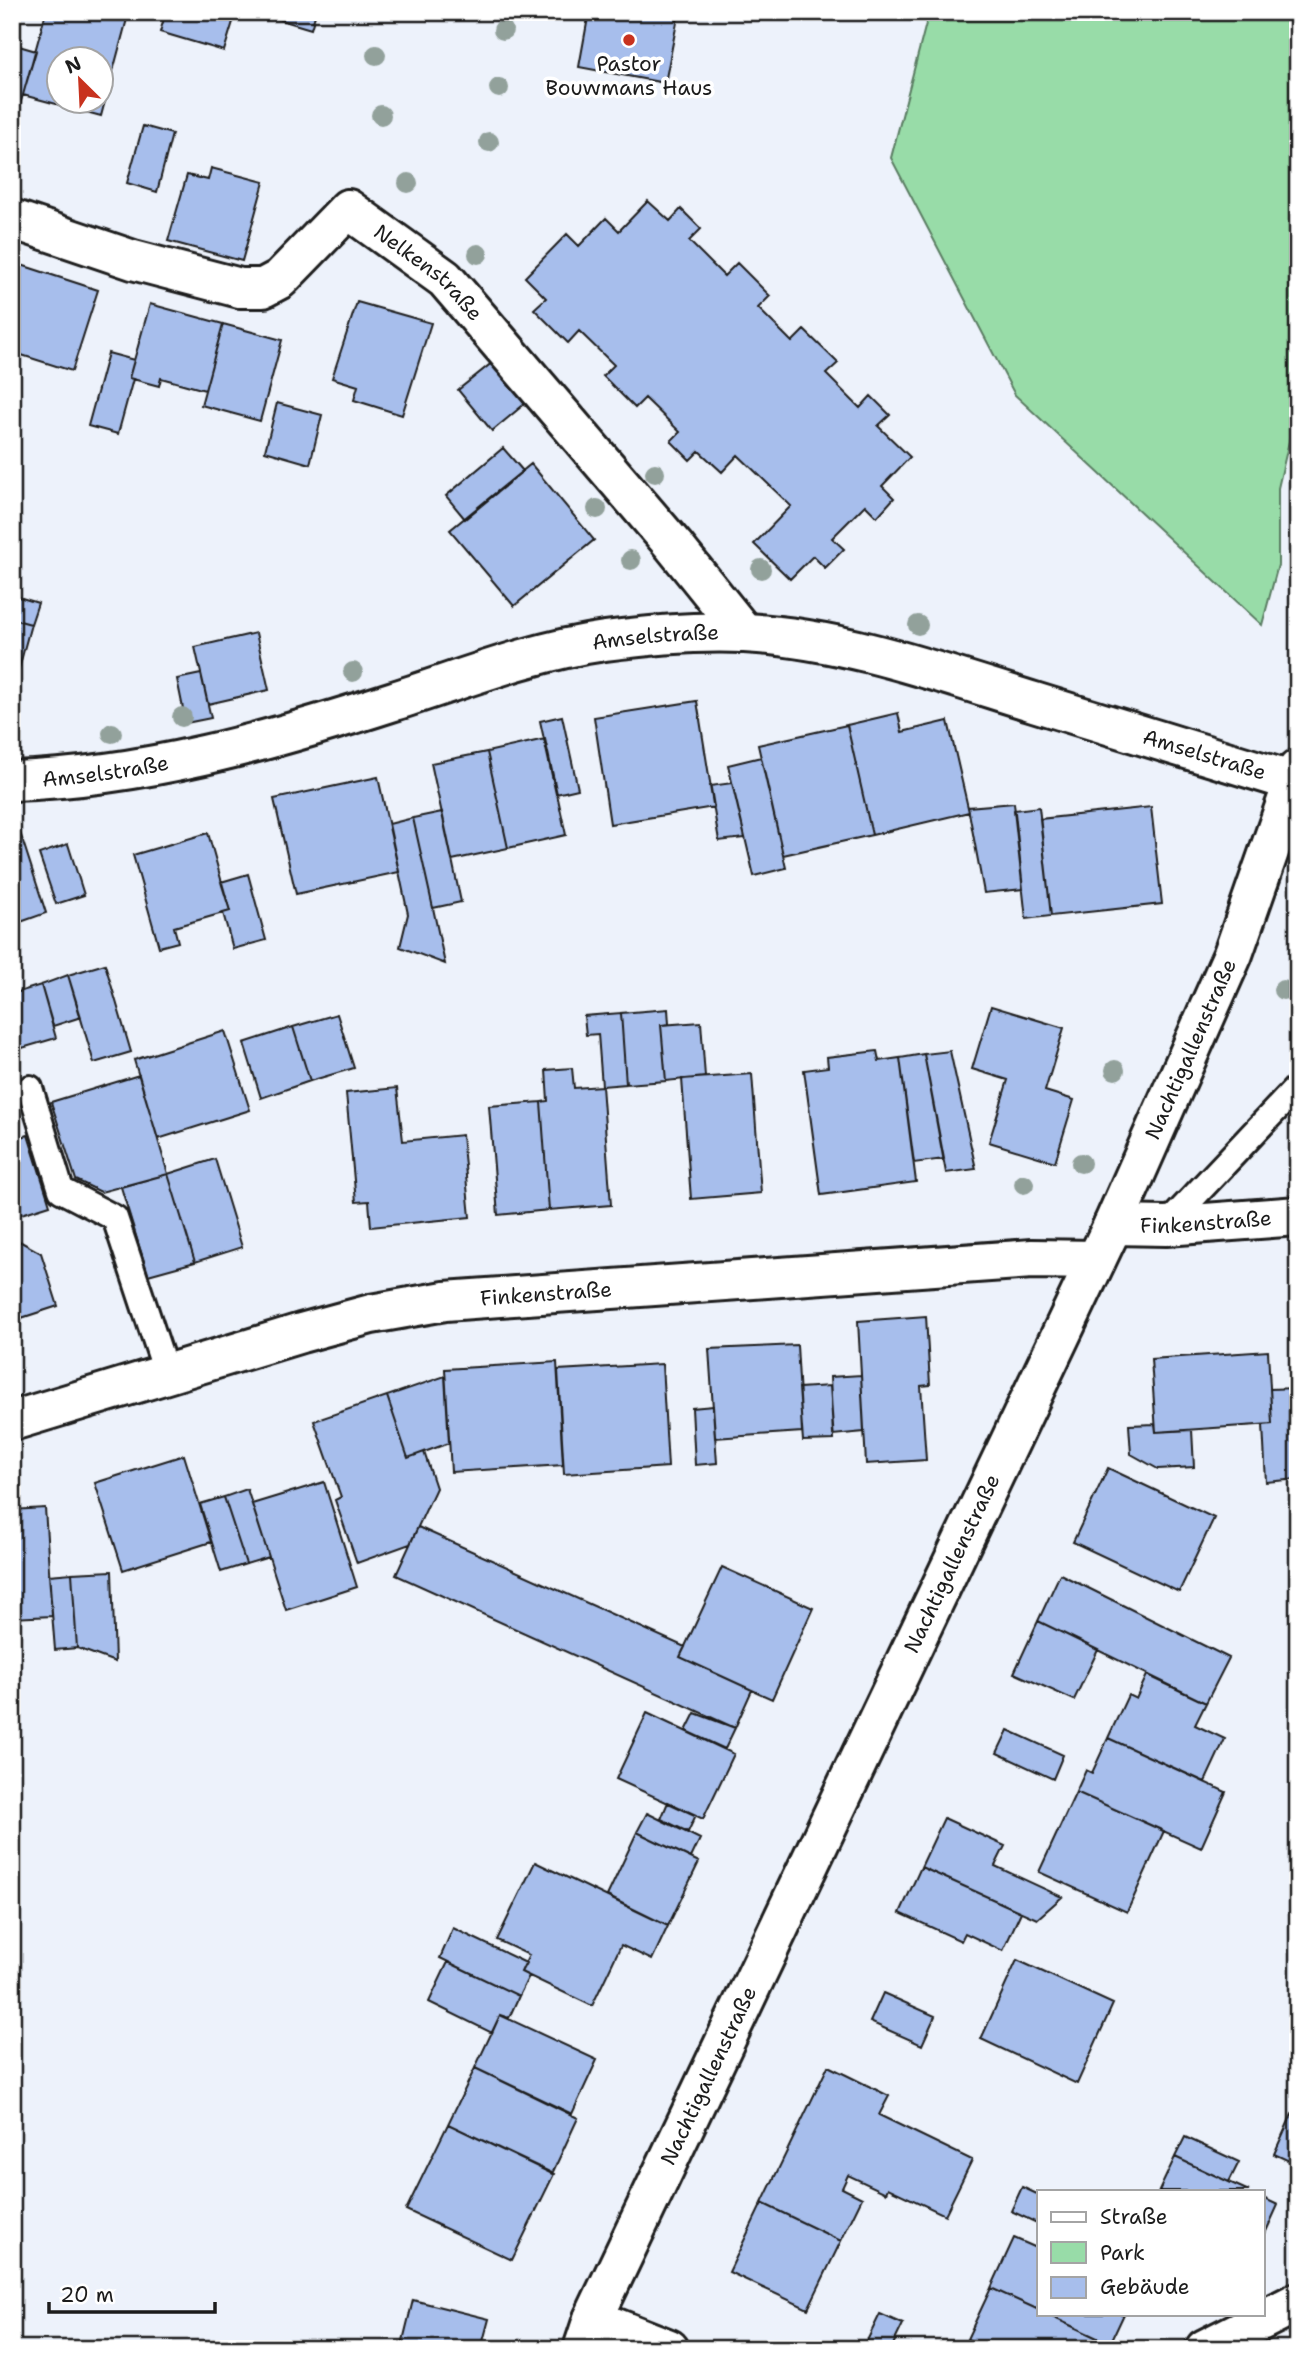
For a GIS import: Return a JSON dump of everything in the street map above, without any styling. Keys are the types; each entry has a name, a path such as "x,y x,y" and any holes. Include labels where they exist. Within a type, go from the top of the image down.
{"street":[{"name":"Nelkenstraße","path":"12,219 133,260 240,288 263,288 280,279 348,209 445,279 674,546 744,633"},
{"name":"Amselstraße","path":"12,781 47,780 177,762 294,733 538,655 604,641 744,633 817,642 892,658 1296,776"},
{"name":"Nachtigallenstraße","path":"588,2334 1113,1225 1233,954 1296,776"},
{"name":"Finkenstraße","path":"1113,1225 1166,1226 1298,1216"},
{"name":"Finkenstraße","path":"12,1421 360,1317 432,1303 1018,1260 1096,1260"},
{"path":"1205,2349 1292,2313"},
{"path":"588,2334 669,2349"}],"lane":[{"path":"1166,1226 1298,1086"},
{"path":"30,1088 61,1190 115,1217 167,1375"}],"green space":[{"path":"929,12 1298,12 1298,403 1278,488 1278,565 1262,625 1015,395 891,158"}],"building":[{"path":"46,12 102,12 127,19 116,60 116,46 46,46 46,101 23,95"},
{"path":"166,12 236,12 224,51 160,32"},
{"path":"254,12 316,12 311,29"},
{"name":"Pastor Bouwmans Haus","path":"589,12 679,12 665,83 579,67"},
{"path":"12,44 36,51 13,128 12,128"},
{"path":"143,126 172,134 157,192 127,183"},
{"path":"211,168 264,182 242,261 168,241 187,175 208,180"},
{"path":"648,201 670,221 681,209 701,229 689,241 724,276 737,263 770,296 758,308 792,342 804,330 838,363 826,374 860,408 871,396 890,415 878,426 910,457 882,486 894,498 877,517 865,505 832,538 844,549 825,568 813,556 790,579 754,544 791,506 738,455 722,472 699,451 690,460 671,441 680,432 645,398 635,408 603,376 614,365 579,331 568,343 534,309 546,298 525,277 567,234 579,246 606,218 619,231"},
{"path":"12,262 98,290 72,371 12,352"},
{"path":"357,302 431,323 402,415 354,400 358,386 332,378"},
{"path":"150,304 223,324 205,390 161,378 159,386 129,378"},
{"path":"223,324 282,340 260,421 201,405"},
{"path":"108,353 134,360 129,378 133,379 118,434 88,426"},
{"path":"493,362 527,402 492,431 458,390"},
{"path":"277,403 322,415 310,464 265,451"},
{"path":"503,448 523,471 465,519 446,496"},
{"path":"531,464 594,540 514,606 450,530"},
{"path":"12,595 38,603 31,624 12,619"},
{"path":"12,619 31,624 18,672 12,670"},
{"path":"256,633 269,690 208,704 195,647"},
{"path":"201,674 211,718 186,723 177,679"},
{"path":"697,701 714,807 610,824 594,717"},
{"path":"898,713 902,732 948,721 969,812 872,835 847,725"},
{"path":"562,716 578,789 556,794 540,721"},
{"path":"847,725 872,835 783,855 758,745"},
{"path":"545,739 566,835 508,848 487,752"},
{"path":"487,752 508,848 452,860 431,763"},
{"path":"761,757 786,868 754,876 728,765"},
{"path":"378,777 399,872 296,894 274,799"},
{"path":"732,783 745,838 719,841 710,786"},
{"path":"1014,803 1023,889 984,893 968,807"},
{"path":"1039,807 1051,916 1026,919 1014,810"},
{"path":"1151,807 1162,904 1051,916 1040,819"},
{"path":"442,812 461,902 433,908 413,818"},
{"path":"413,818 445,964 400,947 408,914 389,824"},
{"path":"18,826 46,913 12,925 12,828"},
{"path":"208,833 230,911 174,927 178,942 159,947 133,855"},
{"path":"68,844 84,895 56,904 39,854"},
{"path":"248,874 266,940 233,949 223,913 230,911 221,882"},
{"path":"105,964 131,1052 94,1063 68,975"},
{"path":"68,975 81,1017 53,1026 41,985"},
{"path":"41,985 56,1038 12,1051 12,994"},
{"path":"991,1006 1064,1028 1045,1091 1074,1100 1055,1162 989,1142 1008,1080 972,1069"},
{"path":"668,1009 669,1024 661,1025 666,1081 626,1084 621,1013"},
{"path":"621,1013 626,1084 602,1086 598,1034 586,1035 584,1016"},
{"path":"337,1014 354,1068 310,1081 293,1027"},
{"path":"701,1022 705,1077 666,1081 661,1025"},
{"path":"293,1027 310,1081 261,1098 244,1043"},
{"path":"225,1031 250,1110 158,1139 134,1060"},
{"path":"877,1051 879,1061 900,1058 916,1182 821,1195 804,1070 828,1067 827,1057"},
{"path":"950,1051 976,1169 946,1173 924,1054"},
{"path":"924,1054 944,1159 914,1163 900,1058"},
{"path":"572,1068 574,1088 602,1086 611,1205 549,1210 541,1102 548,1101 546,1070"},
{"path":"752,1074 761,1193 691,1199 682,1079"},
{"path":"139,1075 168,1174 101,1192 76,1180 51,1102"},
{"path":"397,1088 403,1141 462,1135 470,1217 371,1227 369,1201 356,1202 346,1093"},
{"path":"541,1102 549,1210 498,1215 489,1106"},
{"path":"28,1135 50,1205 12,1217 12,1140"},
{"path":"215,1159 242,1247 195,1262 168,1174"},
{"path":"168,1174 195,1262 148,1275 121,1187"},
{"path":"12,1237 41,1253 58,1306 12,1321"},
{"path":"926,1316 930,1385 921,1386 926,1460 866,1464 858,1321"},
{"path":"797,1345 802,1432 715,1438 709,1349"},
{"path":"1268,1351 1272,1424 1156,1432 1151,1359"},
{"path":"557,1362 563,1465 451,1472 445,1369"},
{"path":"662,1364 668,1467 564,1474 558,1370"},
{"path":"861,1375 864,1432 833,1435 830,1377"},
{"path":"445,1376 449,1443 408,1458 387,1396"},
{"path":"830,1386 834,1440 803,1441 799,1388"},
{"path":"1296,1388 1298,1479 1266,1482 1263,1425 1272,1424 1270,1389"},
{"path":"387,1396 408,1458 424,1452 436,1488 410,1544 357,1563 335,1500 341,1497 314,1421"},
{"path":"713,1406 717,1463 695,1465 692,1408"},
{"path":"1155,1424 1156,1432 1192,1430 1194,1467 1158,1469 1131,1454 1129,1425"},
{"path":"184,1455 211,1542 123,1570 95,1483"},
{"path":"1108,1468 1214,1518 1179,1592 1073,1542"},
{"path":"324,1482 357,1587 286,1610 252,1504"},
{"path":"247,1489 269,1557 246,1564 224,1497"},
{"path":"224,1497 246,1564 221,1572 200,1504"},
{"path":"45,1508 52,1616 12,1618 12,1510"},
{"path":"418,1527 685,1647 680,1657 752,1690 735,1728 396,1575"},
{"path":"722,1567 813,1608 772,1699 680,1657"},
{"path":"112,1571 115,1662 77,1648 72,1573"},
{"path":"72,1573 77,1648 55,1650 49,1575"},
{"path":"1060,1574 1229,1658 1206,1703 1038,1621"},
{"path":"1038,1621 1098,1650 1074,1700 1014,1673"},
{"path":"1147,1675 1206,1703 1195,1725 1225,1739 1205,1782 1108,1738 1128,1695 1136,1699"},
{"path":"647,1713 734,1754 703,1819 616,1779"},
{"path":"695,1713 735,1728 725,1749 686,1731"},
{"path":"1008,1730 1063,1755 1053,1779 997,1753"},
{"path":"1108,1738 1226,1792 1201,1848 1076,1792 1086,1770 1092,1773"},
{"path":"1076,1792 1164,1831 1127,1912 1039,1872"},
{"path":"668,1802 696,1815 688,1832 661,1819"},
{"path":"647,1813 700,1839 691,1858 637,1832"},
{"path":"944,1818 1005,1846 995,1866 1062,1897 1037,1919 921,1867"},
{"path":"637,1832 699,1862 668,1926 607,1896"},
{"path":"535,1862 668,1926 652,1960 621,1945 592,2006 521,1972 529,1955 497,1940"},
{"path":"921,1867 1021,1912 1003,1951 965,1933 961,1941 900,1913"},
{"path":"453,1928 526,1963 521,1972 529,1976 519,1996 440,1958"},
{"path":"1017,1960 1113,2004 1077,2084 981,2039"},
{"path":"448,1962 519,1996 509,2018 500,2015 492,2033 429,2002"},
{"path":"883,1993 935,2016 922,2045 870,2022"},
{"path":"500,2015 597,2060 572,2114 475,2068"},
{"path":"828,2066 889,2096 879,2115 972,2160 945,2215 888,2188 886,2193 848,2175 842,2188 862,2198 841,2241 762,2203"},
{"path":"475,2068 578,2118 552,2174 448,2124"},
{"path":"1292,2114 1298,2117 1298,2165 1274,2154"},
{"path":"448,2124 554,2174 512,2260 406,2210"},
{"path":"1185,2137 1239,2162 1229,2182 1175,2157"},
{"path":"1175,2157 1247,2190 1159,2190"},
{"path":"1022,2187 1037,2194 1037,2223 1011,2211"},
{"path":"1264,2198 1278,2205 1264,2236"},
{"path":"762,2203 841,2241 808,2309 729,2272"},
{"path":"1014,2238 1037,2248 1037,2309 991,2288"},
{"path":"991,2288 1037,2309 1037,2316 1050,2316 1110,2344 1107,2349 989,2349 967,2339"},
{"path":"413,2300 489,2319 481,2349 401,2349"},
{"path":"880,2314 903,2324 891,2349 863,2349"},
{"path":"1050,2316 1123,2316 1110,2344"}],"place":[{"name":"Pastor Bouwmans Haus","path":"629,40"}]}
